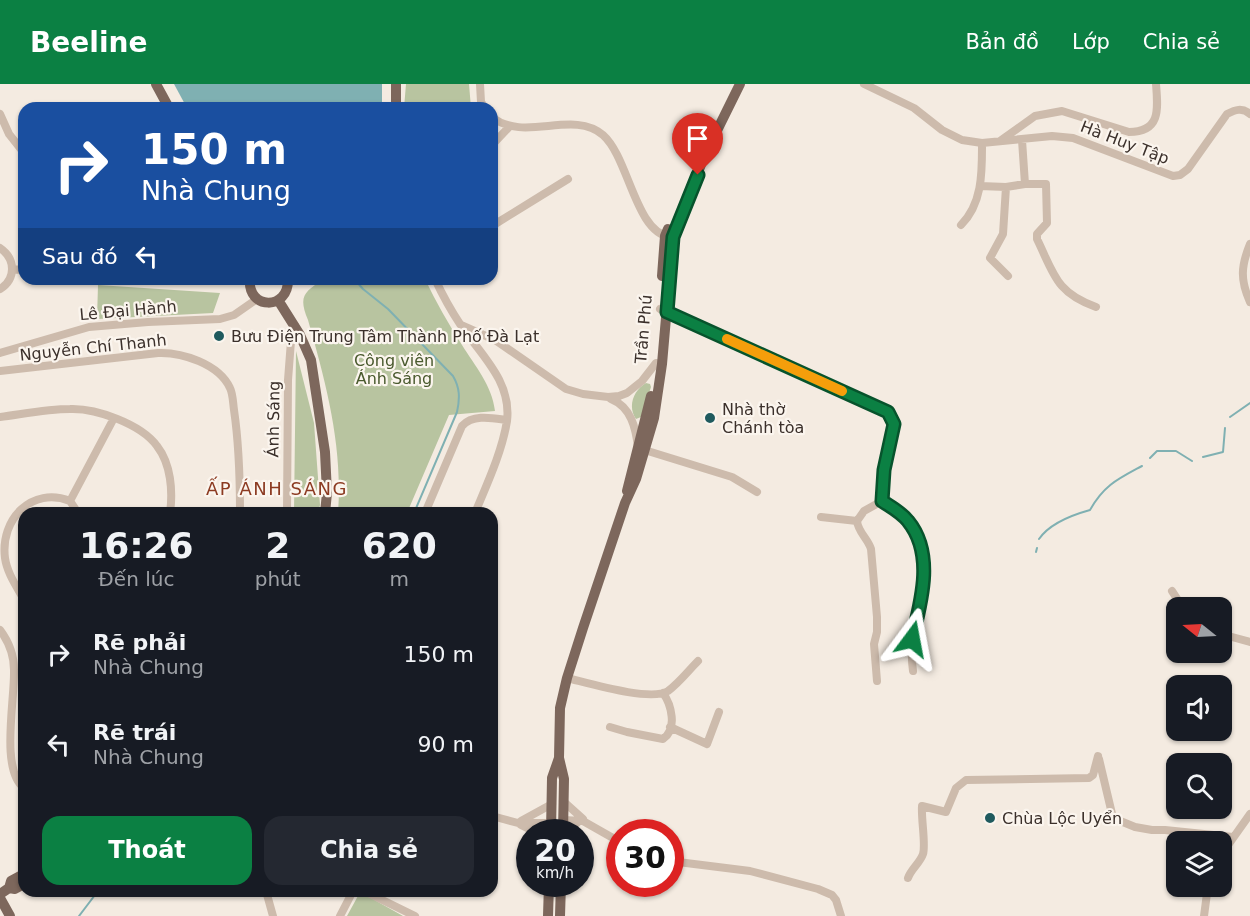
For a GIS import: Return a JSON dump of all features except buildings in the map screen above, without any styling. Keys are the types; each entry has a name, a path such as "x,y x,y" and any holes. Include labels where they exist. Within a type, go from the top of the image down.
{"main road":[{"path":"156,84 166,102"},
{"path":"396,84 396,102"},
{"name":"Trần Phú","path":"563,819 564,779 559,758 560,708 567,678 625,503 629,477 641,449 659,363 669,237 687,185 702,162 740,84"},
{"path":"250,285 251,291 257,299 267,303 278,300 286,291 287,285"},
{"path":"278,300 295,326 311,360 326,462 326,507"},
{"name":"Trần Phú","path":"551,819 552,778 559,758"},
{"path":"3,893 11,881 18,877"},
{"path":"3,893 18,887"},
{"path":"3,893 10,916"},
{"path":"548,916 549,897"},
{"path":"560,916 561,897"}],"street":[{"path":"480,84 481,102"},
{"name":"Hà Huy Tập","path":"864,84 915,108 942,130 962,140 982,142 1052,136 1073,138 1173,176 1180,175 1188,169 1227,114 1242,110 1250,114"},
{"path":"999,141 1035,116 1062,111 1129,132 1141,132 1147,129 1157,115 1156,84"},
{"path":"0,114 9,134 18,145"},
{"path":"498,121 510,126 530,128 579,124 603,135 619,154 649,225 669,237"},
{"path":"498,139 510,126"},
{"path":"1022,140 1025,184"},
{"path":"962,225 972,212 980,186 982,142"},
{"path":"498,222 568,179"},
{"path":"980,186 1046,184 1047,223 1036,236 1057,281 1072,297 1096,307"},
{"path":"1006,187 1003,234 990,258 1008,276"},
{"path":"1250,244 1242,265 1241,276 1250,302"},
{"path":"0,248 8,255 12,269 8,283 0,290"},
{"path":"12,269 18,270"},
{"path":"438,285 461,325 484,355 503,387 507,402 507,420 477,507"},
{"name":"Lê Đại Hành","path":"0,353 89,327 220,319 234,315 257,299"},
{"path":"664,311 888,412 894,424 884,470 882,501"},
{"path":"461,325 502,345 566,388 583,394 619,396 634,388 659,363"},
{"name":"Ánh Sáng","path":"287,507 288,380 291,341 295,326"},
{"name":"Nguyễn Chí Thanh","path":"0,371 158,352 180,354 201,362 226,381 231,390 237,427 240,507"},
{"path":"608,397 625,407 641,449 732,477 757,492"},
{"path":"0,417 69,408 97,412 144,433 159,447 169,473 170,507"},
{"path":"70,501 114,418"},
{"path":"428,507 462,426 477,418 507,420"},
{"path":"23,507 40,497 51,496 70,501 74,507"},
{"path":"857,521 864,511 882,501"},
{"path":"882,501 908,520 917,535 924,560 922,594 912,639 913,671"},
{"path":"18,513 6,532 3,548 8,571 18,589"},
{"path":"821,517 857,521"},
{"path":"857,521 871,549 877,617 874,644 877,681"},
{"path":"1172,591 1176,597"},
{"path":"0,630 11,651 14,668 9,761 13,777 18,782"},
{"path":"1232,637 1250,642"},
{"path":"567,678 627,692 654,695 669,690 699,661"},
{"path":"610,727 663,739 669,733 672,708 663,693"},
{"path":"670,727 707,744 719,712"},
{"path":"908,878 923,855 925,844 921,820 922,806 946,812 956,788 966,780 1089,778 1093,776 1098,756 1113,818 1135,827 1233,837 1250,814"},
{"path":"563,801 581,819"},
{"path":"525,819 552,804"},
{"path":"498,820 516,823"},
{"path":"684,863 750,871 818,889 832,895 836,900 840,916"},
{"path":"268,897 273,916"},
{"path":"340,916 350,897"},
{"path":"376,897 414,916"},
{"path":"1204,916 1207,897"}],"green space":[{"path":"406,84 469,84 470,102 404,102"},
{"path":"98,285 220,293 213,313 97,319"},
{"name":"Công viên Ánh Sáng","path":"316,285 428,285 490,393 495,411 449,415 410,507 338,507 338,463 332,415 303,305 305,295"},
{"path":"296,351 314,423 320,505 320,507 294,507"},
{"path":"646,383 651,387 641,417 636,419 632,409 633,399"},
{"path":"357,897 369,897 403,916 347,916"}],"water":[{"path":"174,84 382,84 382,102 184,102"}],"waterway":[{"path":"360,285 388,309 453,376 458,389 457,412 417,507"},
{"path":"1230,417 1250,403"},
{"path":"1203,457 1223,452 1225,428"},
{"path":"1150,458 1157,451 1176,451 1192,461"},
{"path":"1039,539 1055,524 1090,510 1106,489 1142,466"},
{"path":"1036,552 1037,548"},
{"path":"79,916 93,897"}],"slow traffic":[{"path":"727,339 842,391"}],"place":[{"name":"Bưu Điện Trung Tâm Thành Phố Đà Lạt","path":"219,336"},
{"name":"Nhà thờ Chánh tòa","path":"710,418"},
{"name":"Chùa Lộc Uyển","path":"990,818"}],"district":[{"name":"ẤP ÁNH SÁNG","path":"277,489"}],"route":[{"path":"698,175 673,237 667,312 888,412 894,424 884,470 882,501 908,520 917,535 924,560 922,594 912,639"}]}
